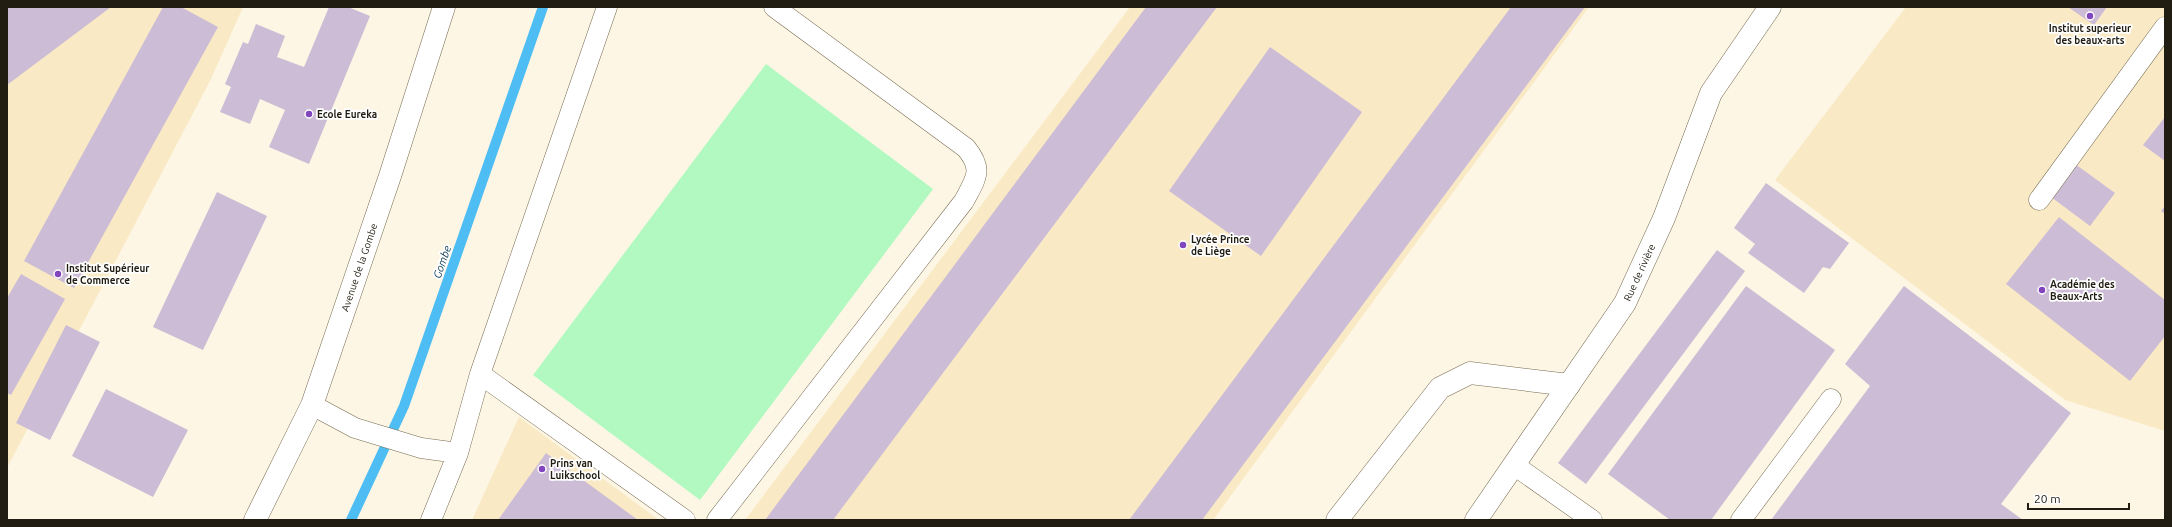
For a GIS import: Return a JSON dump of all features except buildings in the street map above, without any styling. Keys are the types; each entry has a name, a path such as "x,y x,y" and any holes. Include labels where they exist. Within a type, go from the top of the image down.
{"street":[{"name":"Avenue de la Gombe","path":"255,520 312,405 390,176 444,7"},
{"name":"Rue de rivière","path":"1476,520 1624,303 1664,218 1711,93 1770,7"},
{"path":"1337,520 1440,388 1470,373 1569,385"}],"lane":[{"path":"431,520 458,453 480,374 607,7"},
{"path":"717,520 964,201 977,178 976,160 966,148 774,7"},
{"path":"2039,200 2165,27"},
{"path":"480,374 685,520"},
{"path":"1741,520 1832,399"},
{"path":"312,405 355,428 421,448 458,453"},
{"path":"1514,465 1592,520"}],"shaded area":[{"name":"Institut Supérieur de Commerce","path":"7,7 243,7 211,79 7,468"},
{"name":"Lycée Prince de Liège","path":"1130,7 1589,7 1213,520 745,520"},
{"name":"Académie des Beaux-Arts","path":"1906,7 2165,7 2165,431 2065,400 1775,180"},
{"name":"Prins van Luikschool","path":"519,417 659,520 472,520"}],"green space":[{"path":"766,64 933,189 700,500 533,375"}],"waterway":[{"name":"Gombe","path":"351,520 404,406 543,7"}],"place":[{"name":"Institut superieur des beaux-arts","path":"2090,16"},
{"name":"Ecole Eureka","path":"309,114"},
{"name":"Lycée Prince de Liège","path":"1183,245"},
{"name":"Institut Supérieur de Commerce","path":"58,274"},
{"name":"Académie des Beaux-Arts","path":"2042,290"},
{"name":"Prins van Luikschool","path":"542,469"}]}
